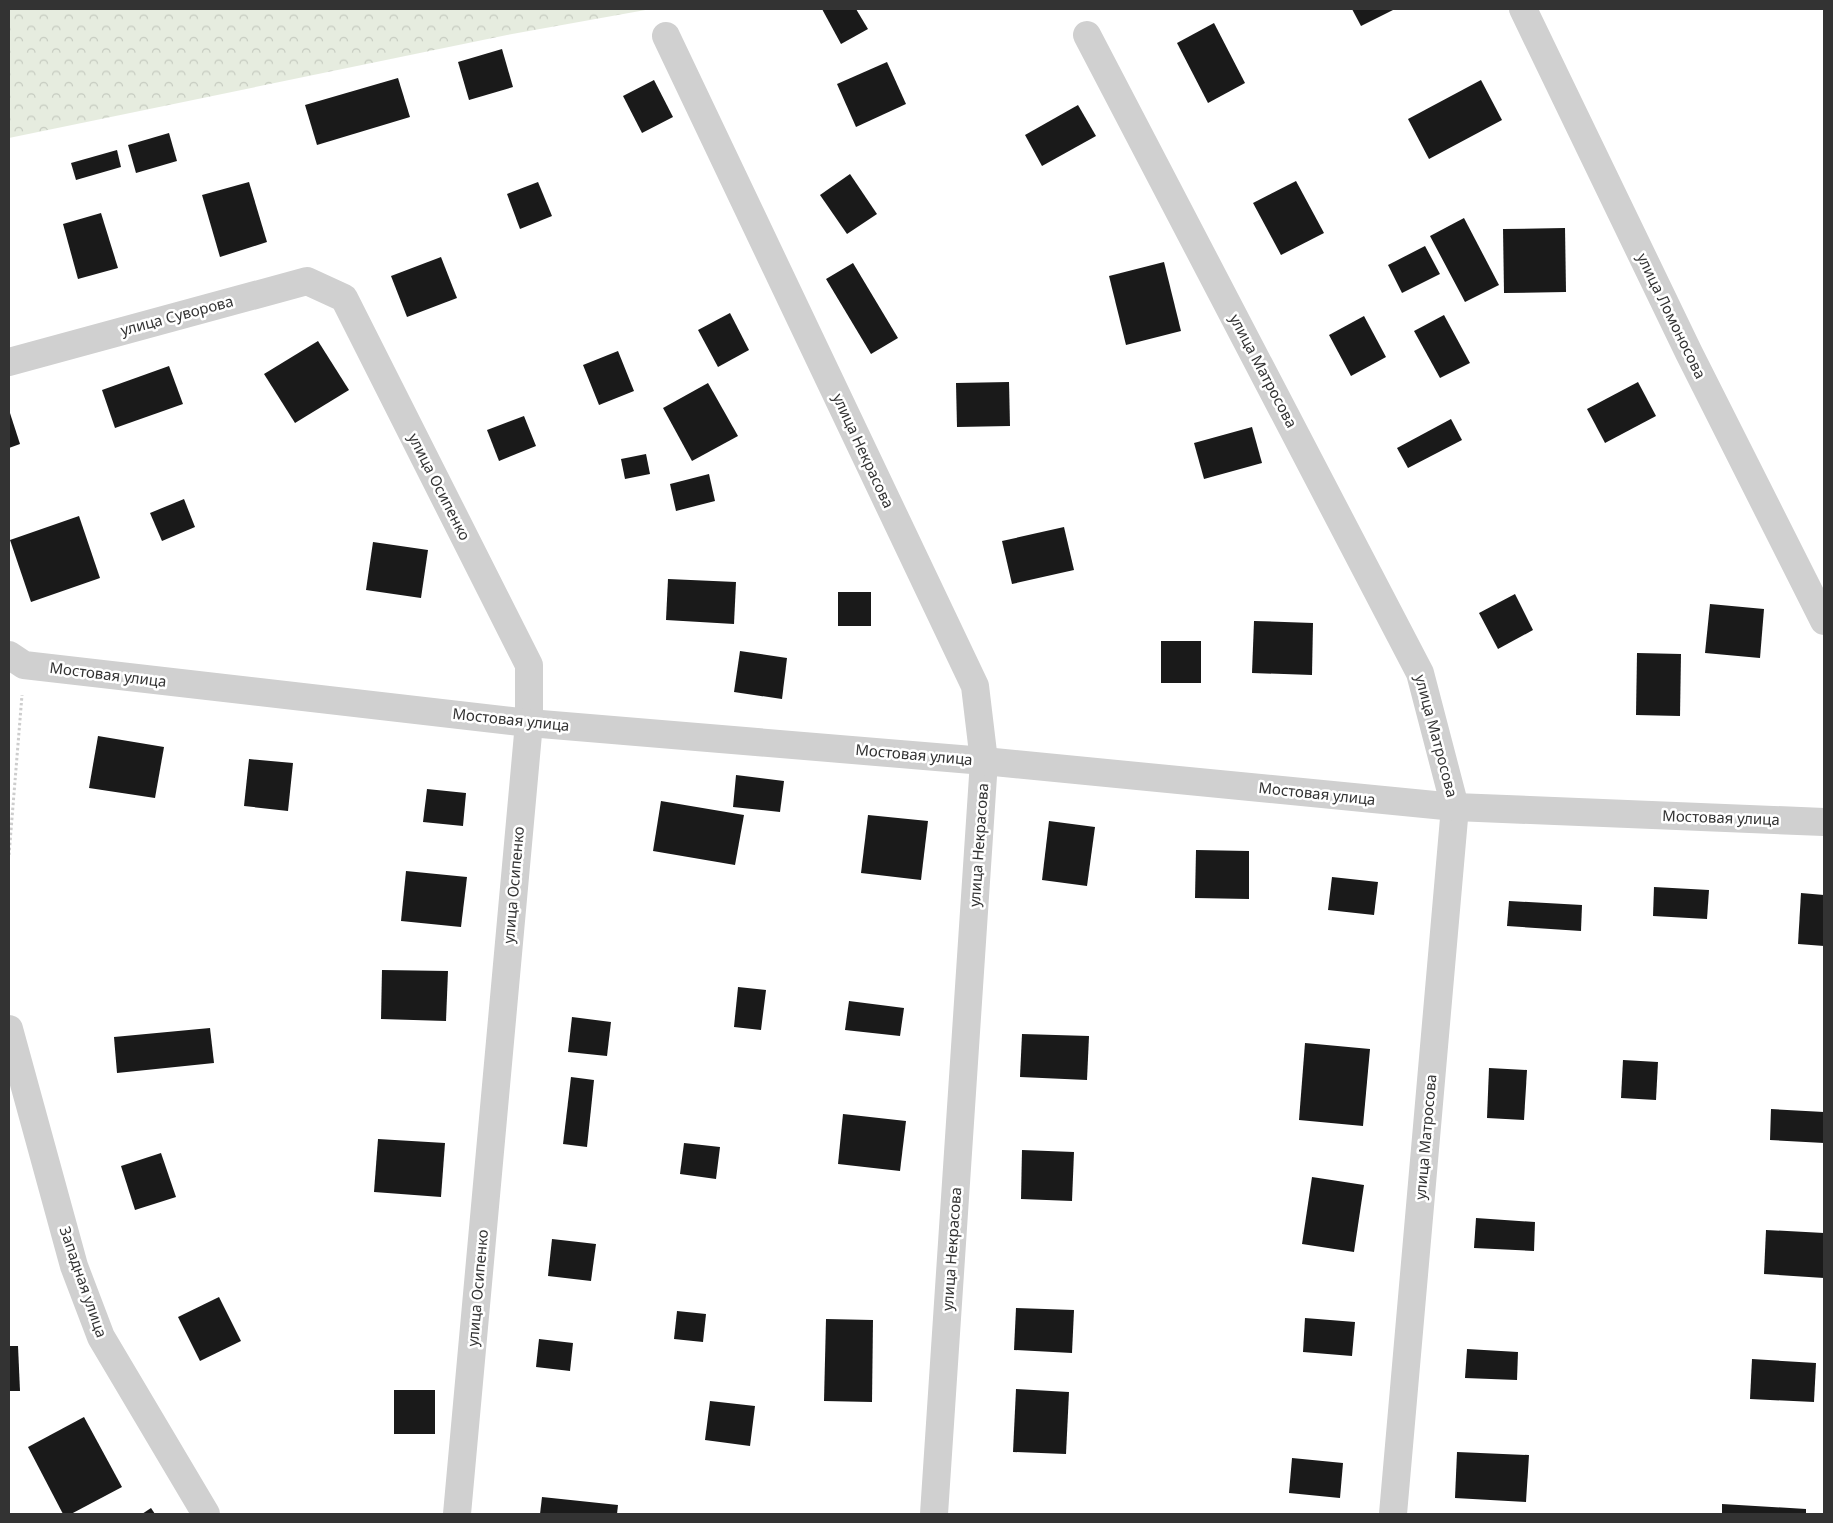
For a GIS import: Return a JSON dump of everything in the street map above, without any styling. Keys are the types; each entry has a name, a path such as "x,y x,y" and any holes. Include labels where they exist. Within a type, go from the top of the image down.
{"street":[{"name":"улица Ломоносова","path":"1524,9 1689,353 1824,621"},
{"name":"улица Матросова","path":"1087,35 1420,673 1455,807 1393,1514"},
{"name":"улица Некрасова","path":"666,36 975,686 984,761 934,1514"},
{"name":"улица Суворова","path":"9,362 307,282 344,298"},
{"name":"улица Осипенко","path":"344,298 529,665 529,723 458,1514"},
{"name":"Мостовая улица","path":"17,660 529,723 984,761 1455,807 1824,822"},
{"name":"Западная улица","path":"9,1029 74,1266 101,1337 206,1514"}],"path":[{"path":"9,855 17,660"}],"green space":[{"path":"9,9 651,9 507,35 9,138"}],"building":[{"path":"822,9 856,9 868,29 841,44"},
{"path":"1352,9 1395,9 1361,26"},
{"path":"1214,23 1245,83 1208,103 1177,43"},
{"path":"502,49 513,87 469,100 458,62"},
{"path":"887,62 906,104 856,127 837,84"},
{"path":"398,78 410,117 317,145 305,105"},
{"path":"654,80 673,117 642,133 623,96"},
{"path":"1481,80 1502,120 1429,159 1408,119"},
{"path":"1078,105 1096,136 1042,166 1025,135"},
{"path":"169,133 177,161 136,173 128,145"},
{"path":"117,150 121,167 76,180 71,163"},
{"path":"850,174 877,214 847,234 820,195"},
{"path":"1296,181 1324,233 1281,255 1253,203"},
{"path":"249,182 267,242 220,257 202,195"},
{"path":"538,182 552,216 520,229 507,194"},
{"path":"101,213 118,268 78,279 63,224"},
{"path":"1464,218 1499,285 1465,302 1430,236"},
{"path":"1565,228 1566,292 1504,293 1503,229"},
{"path":"1425,246 1440,274 1402,293 1388,265"},
{"path":"441,257 457,298 407,317 391,276"},
{"path":"1164,262 1181,331 1126,345 1109,276"},
{"path":"853,263 898,338 871,354 826,279"},
{"path":"730,313 749,350 718,367 698,330"},
{"path":"1444,315 1470,363 1440,378 1414,331"},
{"path":"1364,316 1386,357 1351,376 1329,335"},
{"path":"318,341 349,390 295,423 264,374"},
{"path":"618,351 634,391 599,405 583,365"},
{"path":"169,366 183,404 115,428 102,390"},
{"path":"1009,382 1010,426 957,427 956,383"},
{"path":"1638,382 1656,416 1605,443 1587,409"},
{"path":"708,383 738,436 692,461 663,408"},
{"path":"9,410 20,444 9,448"},
{"path":"524,416 536,446 499,461 487,430"},
{"path":"1451,419 1462,440 1408,468 1397,448"},
{"path":"1252,427 1262,463 1204,479 1194,443"},
{"path":"646,454 650,474 625,479 621,459"},
{"path":"709,474 715,501 676,511 670,484"},
{"path":"184,499 195,527 162,541 150,513"},
{"path":"79,516 100,578 31,602 10,540"},
{"path":"1064,527 1074,570 1012,584 1002,541"},
{"path":"373,542 428,550 421,598 366,590"},
{"path":"668,579 736,582 734,624 666,620"},
{"path":"838,592 871,592 871,626 838,626"},
{"path":"1515,594 1533,630 1498,649 1479,613"},
{"path":"1710,604 1764,609 1760,658 1705,653"},
{"path":"1254,621 1313,623 1312,675 1252,673"},
{"path":"1161,641 1201,641 1201,683 1161,683"},
{"path":"740,651 787,658 782,699 734,692"},
{"path":"1637,653 1681,654 1680,716 1636,715"},
{"path":"98,736 164,747 155,798 89,788"},
{"path":"249,759 293,763 288,811 244,806"},
{"path":"736,775 784,781 780,812 733,807"},
{"path":"427,789 466,793 463,826 423,822"},
{"path":"661,801 744,815 735,865 653,851"},
{"path":"868,815 928,821 921,880 861,873"},
{"path":"1049,821 1095,827 1087,886 1042,880"},
{"path":"1196,850 1249,851 1249,899 1195,898"},
{"path":"406,871 467,877 461,927 401,921"},
{"path":"1332,877 1378,882 1374,915 1328,910"},
{"path":"1654,887 1709,890 1707,919 1653,916"},
{"path":"1801,893 1824,895 1824,946 1798,944"},
{"path":"1509,901 1582,905 1581,931 1507,926"},
{"path":"382,970 448,971 446,1021 381,1019"},
{"path":"738,987 766,990 761,1030 734,1027"},
{"path":"849,1001 904,1008 900,1036 845,1030"},
{"path":"572,1017 611,1022 607,1056 568,1052"},
{"path":"210,1028 214,1063 117,1073 114,1037"},
{"path":"1022,1034 1089,1036 1087,1080 1020,1077"},
{"path":"1305,1043 1370,1049 1363,1126 1299,1120"},
{"path":"1623,1060 1658,1062 1656,1100 1621,1098"},
{"path":"1489,1068 1527,1070 1524,1120 1487,1118"},
{"path":"571,1077 594,1080 587,1147 563,1144"},
{"path":"1771,1109 1824,1112 1824,1143 1770,1140"},
{"path":"843,1114 906,1121 900,1171 838,1164"},
{"path":"378,1139 445,1143 441,1197 374,1192"},
{"path":"684,1143 720,1147 716,1179 680,1174"},
{"path":"1022,1150 1074,1152 1072,1201 1021,1199"},
{"path":"161,1153 176,1197 135,1210 121,1166"},
{"path":"1312,1177 1364,1185 1354,1252 1302,1244"},
{"path":"1476,1218 1535,1222 1534,1251 1474,1248"},
{"path":"1766,1230 1824,1233 1824,1278 1764,1274"},
{"path":"552,1239 596,1244 591,1281 548,1276"},
{"path":"219,1297 241,1341 200,1361 178,1317"},
{"path":"1016,1308 1074,1310 1072,1353 1014,1350"},
{"path":"677,1311 706,1314 703,1342 674,1339"},
{"path":"1305,1318 1355,1322 1352,1356 1303,1352"},
{"path":"826,1319 873,1320 872,1402 824,1401"},
{"path":"539,1339 573,1343 570,1371 536,1367"},
{"path":"9,1346 18,1346 20,1391 9,1391"},
{"path":"1467,1349 1518,1352 1517,1380 1465,1378"},
{"path":"1752,1359 1816,1363 1814,1402 1750,1399"},
{"path":"1016,1389 1069,1392 1066,1454 1013,1452"},
{"path":"394,1390 435,1390 435,1434 394,1434"},
{"path":"710,1401 755,1406 750,1446 705,1440"},
{"path":"84,1417 122,1487 71,1514 63,1514 28,1447"},
{"path":"1457,1452 1529,1455 1526,1502 1455,1498"},
{"path":"1292,1458 1343,1463 1340,1498 1289,1493"},
{"path":"542,1497 618,1505 617,1514 540,1514"},
{"path":"1722,1504 1806,1509 1806,1514 1722,1514"},
{"path":"151,1508 155,1514 142,1514"}]}
